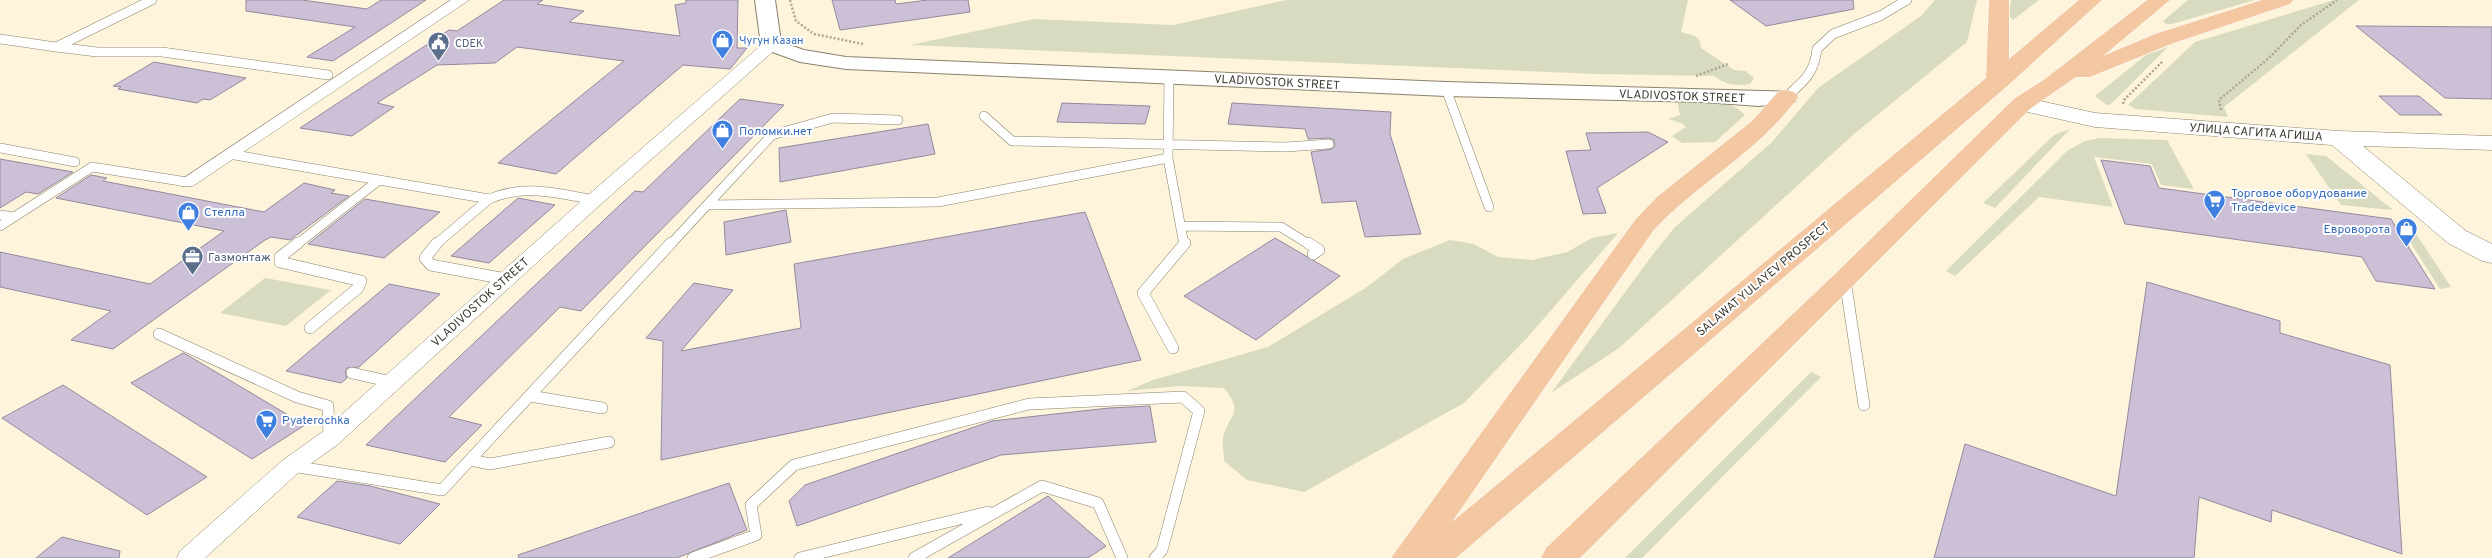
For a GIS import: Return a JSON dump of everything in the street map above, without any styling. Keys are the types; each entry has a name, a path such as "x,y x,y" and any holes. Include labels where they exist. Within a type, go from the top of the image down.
{"main road":[{"path":"1997,83 1999,0"},
{"name":"SALAWAT YULAYEV PROSPECT","path":"1433,558 1997,83 2092,0"},
{"path":"1558,558 1845,280 2022,104 2053,84 2160,0"},
{"path":"2053,84 2163,39 2283,0"},
{"path":"1408,558 1492,443 1644,226 1666,202 1760,126 1786,97"},
{"name":"УЛИЦА САГИТА АГИША","path":"2022,104 2095,120 2339,138 2492,143"},
{"path":"2339,138 2457,237 2492,255"}],"street":[{"path":"187,182 461,0"},
{"path":"765,0 770,45"},
{"name":"VLADIVOSTOK STREET","path":"189,558 291,466 329,439 594,200 770,45 800,56 846,63 1446,89 1760,99 1786,97"},
{"path":"1732,97 1752,105 1759,116 1760,126"}],"lane":[{"path":"56,47 152,0"},
{"path":"1786,97 1805,80 1815,67 1817,49 1833,34 1880,16 1907,0"},
{"path":"0,39 97,52 162,52 328,75"},
{"path":"1169,77 1168,158 1185,243 1143,293 1173,348"},
{"path":"1446,89 1489,207"},
{"path":"984,116 1012,141 1286,147 1330,144"},
{"path":"291,466 442,490 772,135 833,118 898,120"},
{"path":"0,148 76,162"},
{"path":"229,154 489,199"},
{"path":"708,205 938,202 1168,158"},
{"path":"0,226 92,167 187,182"},
{"path":"310,328 358,288 360,281 355,278 284,264 280,262 280,257 379,180"},
{"path":"506,279 431,265 425,258 430,249 489,199 507,191 528,188 594,200"},
{"path":"0,215 14,217"},
{"path":"1182,226 1280,228 1319,250 1313,254"},
{"path":"1845,280 1864,405"},
{"path":"159,334 297,397 328,406 329,439"},
{"path":"352,373 392,382"},
{"path":"530,396 602,408"},
{"path":"692,558 756,535 751,505 794,465 1029,404 1183,397 1199,411 1162,550 1155,558"},
{"path":"470,460 490,464 610,442"},
{"path":"914,558 1042,486 1098,503 1122,558"},
{"path":"800,558 1002,508"}],"path":[{"path":"2221,111 2219,100 2269,58 2301,25 2337,0"},
{"path":"2123,106 2124,100 2168,56"}],"green space":[{"path":"1286,0 1688,0 1681,32 1695,36 1700,41 1701,48 1734,70 1745,71 1754,78 1750,84 1736,85 1727,83 1714,76 1597,74 910,45 1034,19 1173,25"},
{"path":"1935,0 1977,0 1967,42 1854,134 1619,348 1551,393 1674,228 1772,142 1818,88 1921,16"},
{"path":"2011,0 2039,0 2013,20 2009,16"},
{"path":"2188,0 2255,0 2172,24 2166,24 2163,21"},
{"path":"2334,0 2359,0 2224,107 2228,117 2136,109 2128,105 2195,42"},
{"path":"2168,47 2111,104 2107,105 2095,96 2146,55"},
{"path":"1677,100 1714,101 1731,105 1745,115 1715,142 1682,143 1672,136 1686,127 1681,123 1668,119 1680,115"},
{"path":"2070,129 1995,208 1983,203 2054,135"},
{"path":"2100,138 2167,140 2194,189 2161,185 2152,164 2094,157 2113,207 2039,197 1955,276 1946,271 2068,150 2085,141"},
{"path":"2306,154 2326,156 2393,210 2341,205"},
{"path":"2398,223 2413,229 2451,287 2440,289"},
{"path":"1618,233 1527,338 1464,403 1304,492 1247,480 1224,461 1223,438 1234,413 1234,403 1224,388 1179,386 1127,391 1153,380 1268,347 1367,287 1403,259 1450,240 1474,244 1498,257 1532,260 1567,252 1592,238"},
{"path":"265,278 331,290 286,326 220,313"},
{"path":"1811,372 1821,377 1642,558 1625,558"}],"building":[{"path":"246,0 302,0 367,9 381,0 426,0 333,61 307,57 355,27 246,11"},
{"path":"504,0 543,0 537,4 584,11 569,22 680,36 675,5 686,3 686,0 738,0 737,48 747,48 730,69 683,65 556,174 498,163 624,61 517,47 495,63 437,65 377,103 394,107 352,136 300,128 449,30 457,31"},
{"path":"832,0 895,0 896,4 928,0 968,0 970,12 840,30"},
{"path":"1730,0 1853,0 1854,9 1766,26"},
{"path":"2356,26 2492,27 2492,99 2445,98"},
{"path":"154,62 246,78 210,100 203,99 197,103 118,89 121,87 113,86"},
{"path":"2379,96 2419,96 2442,115 2400,115"},
{"path":"740,99 784,105 581,311 560,307 449,417 482,425 445,462 366,445 622,203 635,191 643,192"},
{"path":"1062,103 1150,106 1145,124 1057,122"},
{"path":"1232,103 1391,112 1390,134 1421,234 1365,237 1356,201 1322,203 1311,152 1332,149 1335,146 1334,140 1329,138 1308,139 1305,129 1228,124"},
{"path":"928,124 935,154 780,182 779,148"},
{"path":"1648,132 1668,142 1597,188 1606,213 1583,214 1566,151 1591,150 1586,133"},
{"path":"0,159 73,172 38,194 26,192 0,208"},
{"path":"2101,160 2150,166 2159,188 2391,219 2435,289 2376,281 2362,257 2125,224"},
{"path":"91,175 107,178 103,181 264,212 304,183 335,190 331,193 349,196 290,240 271,237 265,240 113,349 71,340 111,311 0,287 0,252 150,284 224,231 56,198"},
{"path":"518,198 555,205 489,263 451,256"},
{"path":"365,199 440,212 384,258 308,244"},
{"path":"786,210 791,242 726,255 724,222"},
{"path":"1085,212 1141,360 661,460 663,341 646,338 694,283 733,290 681,351 801,328 794,264"},
{"path":"1275,238 1340,276 1256,340 1184,296"},
{"path":"2147,282 2280,321 2280,333 2390,365 2402,554 2272,510 2271,522 2199,497 2194,558 1934,558 1965,444 2116,496"},
{"path":"389,284 440,294 359,367 347,368 345,372 347,378 341,383 286,371"},
{"path":"183,353 305,425 252,459 131,383"},
{"path":"63,385 207,477 147,515 2,418"},
{"path":"1150,406 1156,442 1001,455 797,526 789,501 805,485 992,421 1109,408"},
{"path":"337,481 370,486 440,504 400,544 297,517"},
{"path":"729,483 747,530 676,558 519,558 518,555"},
{"path":"1048,496 1106,546 1088,558 948,558"},
{"path":"62,537 120,551 119,558 36,558"}],"place":[{"name":"Чугун Казан","path":"723,59"},
{"name":"CDEK","path":"439,62"},
{"name":"Поломки.нет","path":"723,150"},
{"name":"Торговое оборудование Tradedevice","path":"2215,219"},
{"name":"Стелла","path":"188,231"},
{"name":"Евроворота","path":"2406,248"},
{"name":"Газмонтаж","path":"192,276"},
{"name":"Pyaterochka","path":"266,439"}]}
